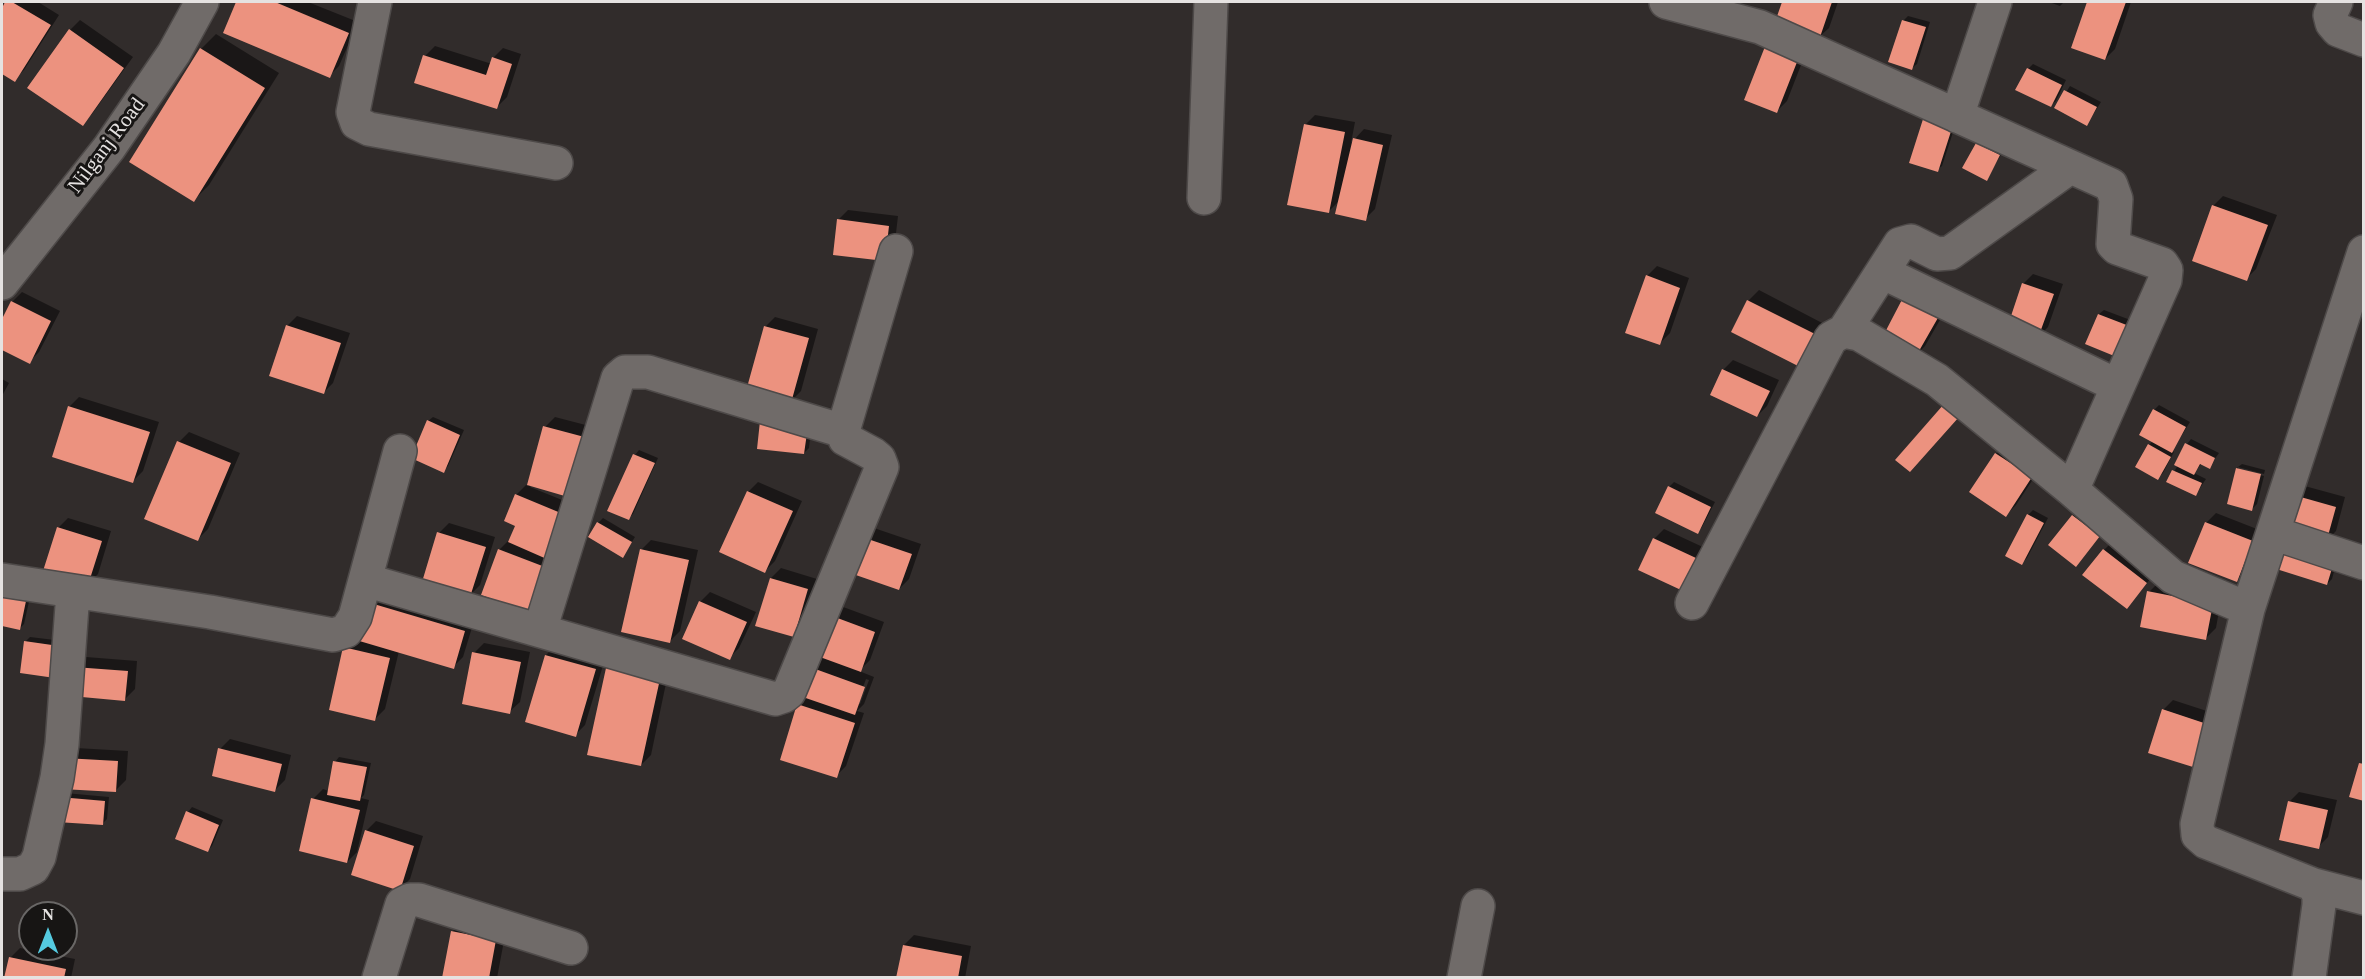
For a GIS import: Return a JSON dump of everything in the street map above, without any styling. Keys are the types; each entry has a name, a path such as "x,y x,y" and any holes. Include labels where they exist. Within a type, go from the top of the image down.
{"street":[{"name":"Nilganj Road","path":"2,283 109,148 174,53 202,2"},
{"path":"375,2 353,112 357,123 369,129 556,163"},
{"path":"1204,198 1211,2"},
{"path":"1666,2 1760,27 2110,185 2114,192 2113,244 2117,248 2162,264 2166,270 2165,280 2072,490"},
{"path":"1957,116 1995,2"},
{"path":"2336,2 2330,15 2332,23 2338,30 2364,40"},
{"path":"1692,603 1831,338 1844,331 1900,244 1911,241 1936,254 1950,253 2070,167"},
{"path":"365,580 775,699 784,696 789,692 882,467 879,459 873,454 845,439 843,431 896,251"},
{"path":"2364,252 2248,609 2197,824 2198,835 2206,842 2314,885 2364,898"},
{"path":"1882,272 2118,386"},
{"path":"1844,331 1859,334 1931,376 2072,490 2173,577 2248,609"},
{"path":"540,630 618,378 625,372 648,372 843,431"},
{"path":"2,580 210,612 333,635 346,631 355,617 400,451"},
{"path":"2273,533 2364,563"},
{"path":"2,874 20,874 33,868 39,857 57,778 62,744 73,592"},
{"path":"2309,978 2319,905 2319,896 2314,885"},
{"path":"379,978 402,904 410,900 419,900 571,948"},
{"path":"1464,978 1478,906"}],"building":[{"path":"5,2 12,2 51,25 15,82 2,74 2,8"},
{"path":"236,2 275,2 349,33 330,78 223,33"},
{"path":"1782,2 1832,2 1819,40 1774,25"},
{"path":"2087,2 2126,2 2105,60 2071,48"},
{"path":"1902,20 1926,27 1912,70 1888,62"},
{"path":"69,29 124,68 83,126 27,88"},
{"path":"1766,44 1799,57 1777,113 1744,100"},
{"path":"200,48 265,88 194,202 129,162"},
{"path":"423,55 486,75 492,57 512,64 497,109 414,83"},
{"path":"2027,68 2062,85 2051,107 2015,90"},
{"path":"2064,90 2097,107 2087,126 2054,108"},
{"path":"1924,116 1953,125 1938,172 1909,163"},
{"path":"1304,124 1345,132 1329,213 1287,205"},
{"path":"1353,138 1383,145 1366,221 1335,214"},
{"path":"1976,143 2000,155 1987,181 1962,168"},
{"path":"2212,205 2268,225 2247,281 2192,261"},
{"path":"837,219 889,226 885,261 833,255"},
{"path":"1646,275 1680,288 1660,345 1625,333"},
{"path":"2022,283 2054,294 2038,338 2007,328"},
{"path":"1907,290 1943,309 1915,358 1881,340"},
{"path":"1747,300 1817,335 1800,367 1731,332"},
{"path":"11,301 51,321 30,364 2,350 2,319"},
{"path":"2098,314 2137,329 2124,360 2085,344"},
{"path":"286,325 341,343 324,394 269,376"},
{"path":"764,326 809,338 791,403 746,391"},
{"path":"1722,369 1770,391 1757,417 1710,395"},
{"path":"1944,404 1959,417 1910,472 1895,460"},
{"path":"68,406 150,432 133,483 52,457"},
{"path":"2153,409 2186,427 2172,453 2139,435"},
{"path":"427,420 460,435 444,473 411,458"},
{"path":"760,421 808,426 804,454 757,449"},
{"path":"543,426 592,439 575,499 527,485"},
{"path":"177,441 231,463 198,541 144,519"},
{"path":"2185,443 2215,458 2210,469 2200,464 2194,475 2174,465"},
{"path":"2148,444 2171,457 2158,480 2135,467"},
{"path":"1995,453 2032,477 2006,517 1969,492"},
{"path":"633,454 655,463 629,520 607,511"},
{"path":"2236,468 2261,474 2252,511 2227,504"},
{"path":"2172,470 2202,483 2196,496 2166,482"},
{"path":"1668,486 1711,507 1698,534 1655,513"},
{"path":"747,491 793,511 765,573 719,552"},
{"path":"515,494 568,516 549,560 508,542 515,526 504,521"},
{"path":"2290,494 2336,507 2326,543 2280,531"},
{"path":"2027,514 2044,523 2022,565 2005,556"},
{"path":"2072,515 2100,536 2076,567 2048,545"},
{"path":"597,522 632,542 623,558 588,537"},
{"path":"2205,522 2253,541 2237,582 2188,563"},
{"path":"57,527 102,541 88,585 43,571"},
{"path":"437,532 486,547 470,597 422,582"},
{"path":"862,537 912,554 899,590 850,573"},
{"path":"1653,538 1696,558 1681,590 1638,570"},
{"path":"2277,547 2333,565 2327,585 2270,567"},
{"path":"498,549 545,567 529,612 481,595"},
{"path":"640,549 689,560 670,643 621,632"},
{"path":"2103,549 2147,583 2127,609 2082,575"},
{"path":"770,578 808,589 794,637 755,626"},
{"path":"2147,591 2213,604 2206,640 2140,627"},
{"path":"2,595 26,601 20,630 2,626"},
{"path":"699,601 747,622 730,660 682,639"},
{"path":"367,602 465,631 454,669 356,640"},
{"path":"824,613 875,632 861,672 809,653"},
{"path":"24,641 59,646 55,678 20,673"},
{"path":"343,647 390,658 375,721 329,710"},
{"path":"472,652 521,662 510,714 462,704"},
{"path":"545,655 596,669 576,737 525,722"},
{"path":"807,666 865,687 855,715 797,695"},
{"path":"74,667 128,671 125,701 71,696"},
{"path":"606,668 660,679 641,766 587,755"},
{"path":"797,704 855,723 837,778 780,760"},
{"path":"2162,709 2207,724 2193,767 2148,753"},
{"path":"218,748 282,764 275,792 212,776"},
{"path":"64,758 118,761 116,792 62,789"},
{"path":"333,761 367,767 360,801 327,795"},
{"path":"2359,763 2364,764 2364,801 2349,797"},
{"path":"59,797 105,801 103,825 57,822"},
{"path":"311,798 360,810 347,863 299,851"},
{"path":"2288,801 2328,810 2319,849 2279,840"},
{"path":"186,811 219,825 208,852 175,839"},
{"path":"365,830 414,846 400,891 351,875"},
{"path":"451,931 496,940 489,978 442,978"},
{"path":"903,945 962,956 958,978 896,978"},
{"path":"9,957 18,959 18,961 66,969 64,978 4,978"}]}
